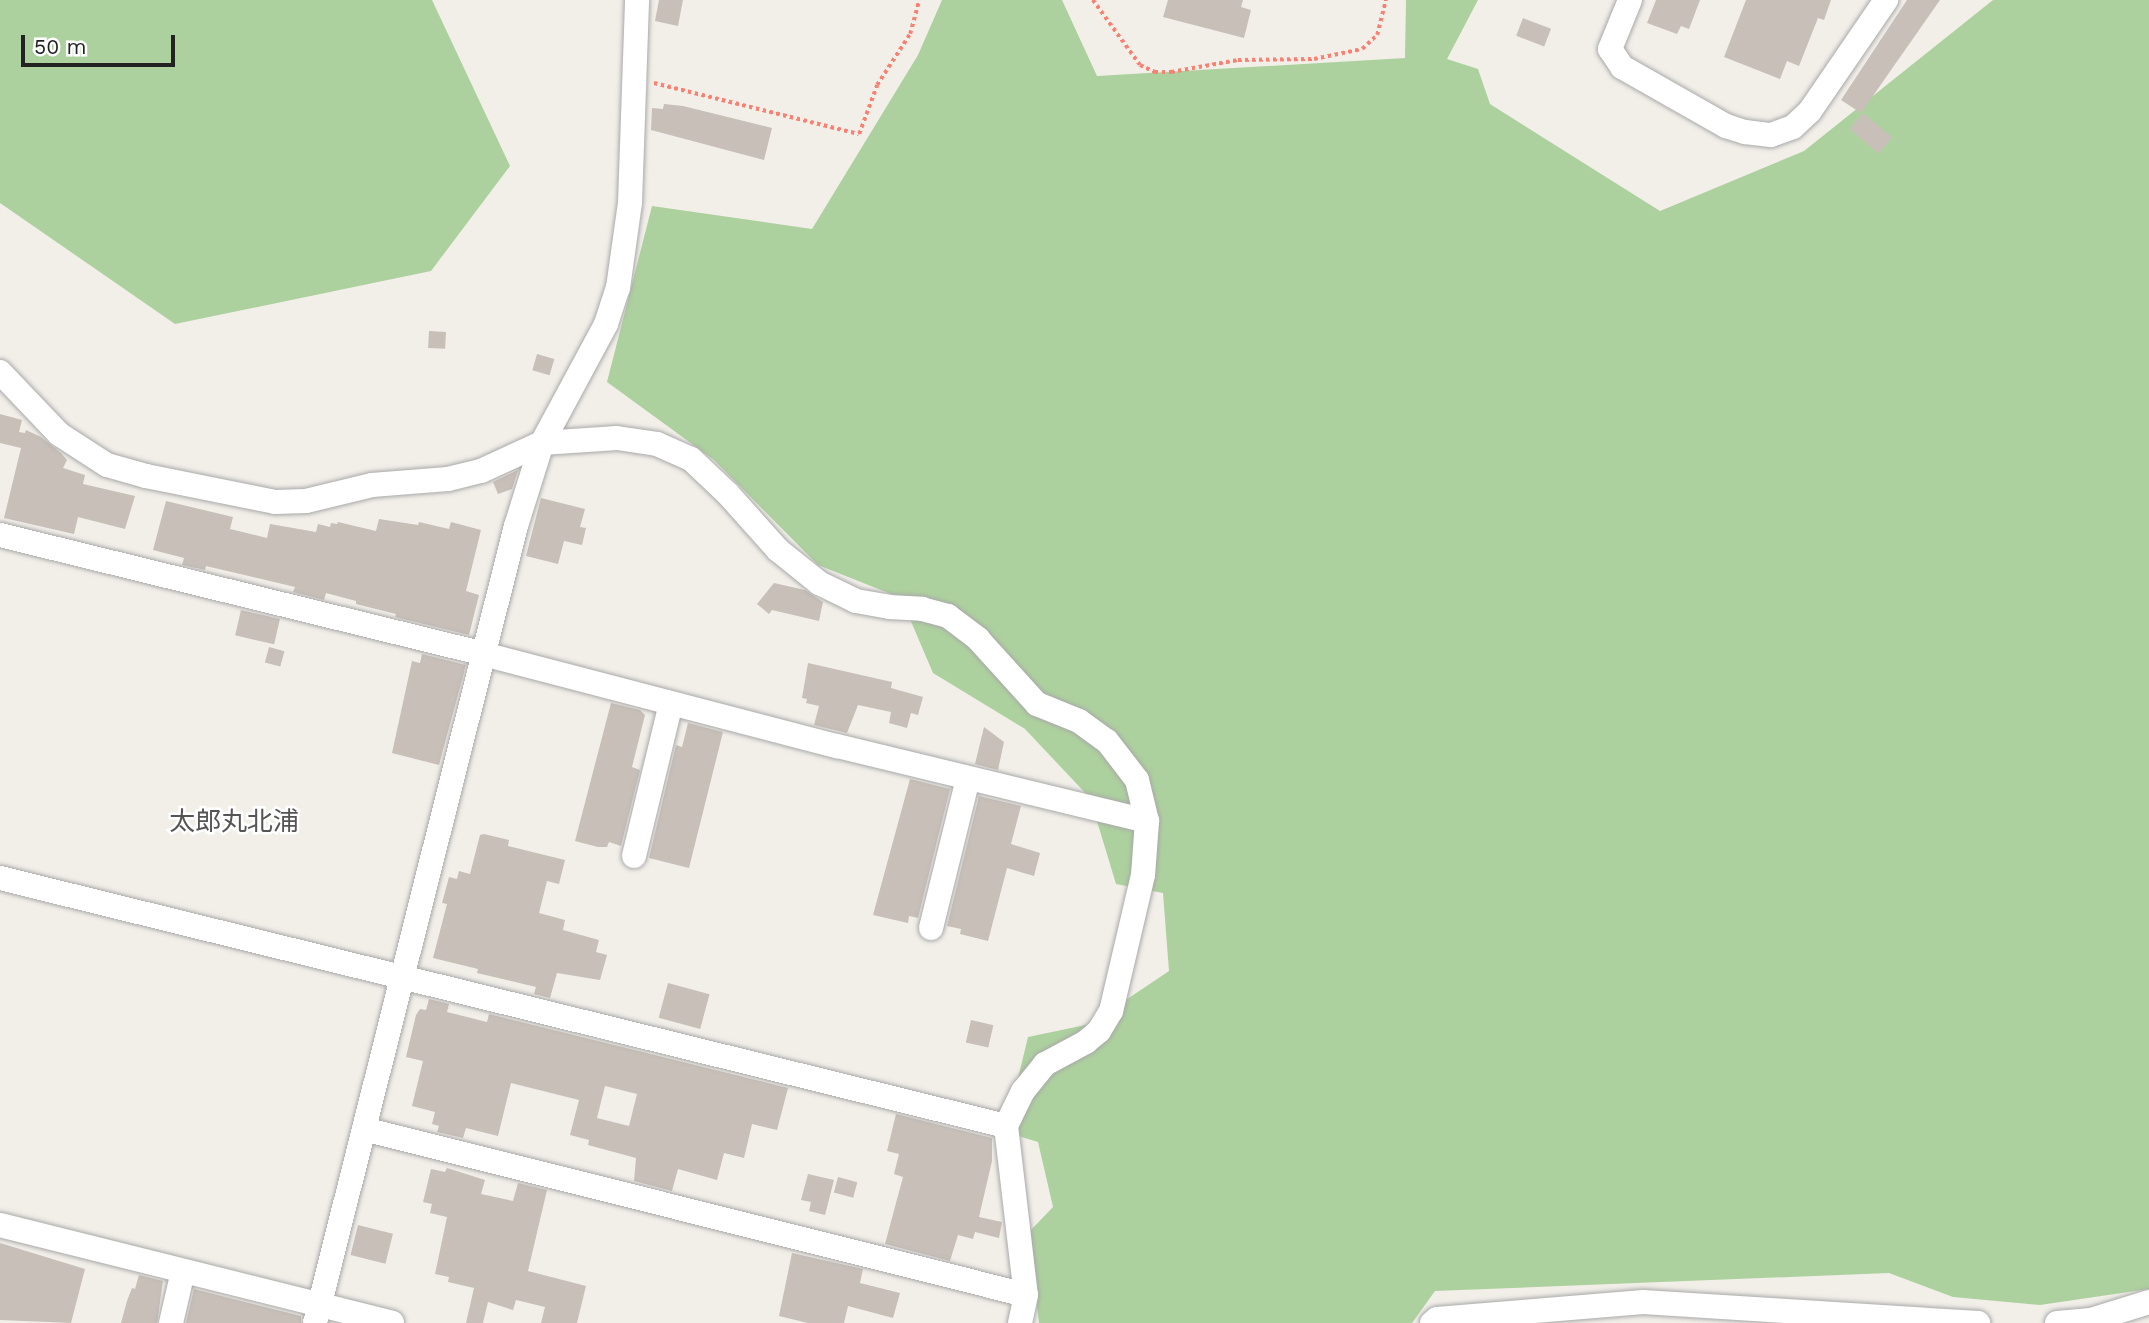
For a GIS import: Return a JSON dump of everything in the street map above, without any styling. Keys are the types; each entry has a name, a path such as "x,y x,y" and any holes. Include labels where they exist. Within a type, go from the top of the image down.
{"street":[{"path":"318,1314 516,526 542,443 606,324 618,288 631,202 637,0"},
{"path":"1630,0 1610,49 1622,67 1726,126 1745,132 1771,135 1793,127 1810,111 1886,0"},
{"path":"0,372 59,434 107,465 146,476 275,502 306,501 372,485 448,479 481,471 542,443 617,438 657,444 691,460 728,494 778,550 819,583 856,601 922,609 948,616 978,639 1037,704 1079,721 1107,741 1137,779 1147,821 1143,875 1111,1011 1099,1031 1086,1042 1045,1064 1023,1091 1006,1126 1026,1295 1020,1323"},
{"path":"0,535 1147,821"},
{"path":"634,856 671,703"},
{"path":"931,928 968,778"},
{"path":"0,878 1006,1126"},
{"path":"364,1129 1026,1295"},
{"path":"0,1225 183,1271 318,1314 392,1323"},
{"path":"171,1323 183,1271"},
{"path":"2057,1323 2091,1320 2149,1302"},
{"path":"1443,1321 1643,1303 1979,1323"}],"path":[{"path":"635,78 859,134 877,85 910,34 919,0"},
{"path":"1093,0 1140,65 1155,72 1171,72 1238,60 1314,59 1362,48 1377,34 1386,0"}],"green space":[{"path":"0,0 432,0 510,166 431,271 175,324 0,203"},
{"path":"942,0 1062,0 1097,76 1405,58 1406,0 1478,0 1447,59 1478,69 1490,104 1660,211 1804,151 1993,0 2149,0 2149,1289 2040,1305 1953,1297 1889,1273 1435,1291 1412,1323 1039,1323 1028,1233 1053,1207 1038,1142 1005,1132 1028,1037 1090,1024 1169,971 1163,893 1116,884 1090,798 1025,729 933,673 901,598 818,565 714,460 607,382 652,206 812,229 918,55"}],"building":[{"path":"659,0 683,0 678,26 655,21"},
{"path":"1168,0 1243,0 1241,7 1251,10 1244,38 1163,17"},
{"path":"1656,0 1700,0 1689,29 1681,26 1677,34 1647,23"},
{"path":"1746,0 1831,0 1824,20 1818,18 1799,66 1787,61 1780,79 1724,57"},
{"path":"1907,0 1940,0 1861,113 1841,100"},
{"path":"1523,18 1551,29 1544,46 1516,36"},
{"path":"664,104 683,106 772,128 764,160 651,130 652,108 663,109"},
{"path":"1863,113 1892,137 1879,154 1850,129"},
{"path":"429,331 446,332 445,349 428,348"},
{"path":"537,354 554,359 550,375 532,370"},
{"path":"0,414 22,420 19,432 25,433 26,430 41,437 61,453 67,460 63,468 85,475 83,484 135,496 125,529 78,517 74,534 4,518 21,448 0,443"},
{"path":"518,470 512,489 498,494 493,482"},
{"path":"541,498 585,509 580,527 586,528 582,545 564,541 558,564 526,556"},
{"path":"166,501 233,517 230,529 267,538 270,524 316,532 318,524 330,527 331,523 338,522 376,531 379,519 418,525 419,522 449,529 451,522 481,530 466,591 479,595 469,635 395,617 396,614 326,593 324,600 293,592 295,587 206,566 205,570 182,565 184,558 153,550"},
{"path":"774,583 805,590 823,602 819,621 772,610 769,614 757,604"},
{"path":"241,610 280,619 274,644 235,635"},
{"path":"269,647 284,651 280,667 265,662"},
{"path":"422,654 466,665 439,765 392,753 412,661 420,663"},
{"path":"808,663 892,682 891,688 923,697 918,715 911,713 907,728 889,723 891,712 858,705 847,733 814,725 819,706 806,703 807,699 802,698"},
{"path":"611,703 640,710 645,715 632,767 640,770 621,846 609,842 607,847 598,847 575,841"},
{"path":"688,723 723,732 689,868 649,858 676,745 682,747"},
{"path":"984,727 1004,742 998,770 975,764"},
{"path":"910,779 950,789 918,918 909,916 908,923 873,915"},
{"path":"979,796 1021,806 1011,844 1040,853 1034,876 1007,868 988,941 960,934 961,929 947,926"},
{"path":"480,835 509,840 508,846 565,860 559,884 547,881 539,913 565,920 563,930 599,940 596,952 607,955 600,980 557,973 550,998 534,994 536,987 477,973 478,969 433,958 447,904 442,903 449,877 457,879 459,871 470,874"},
{"path":"668,983 710,994 700,1029 659,1018"},
{"path":"429,999 449,1004 447,1012 487,1022 489,1014 788,1088 777,1130 752,1124 744,1158 724,1153 717,1180 678,1169 672,1191 634,1181 636,1158 588,1145 589,1140 570,1135 579,1100 511,1083 498,1136 466,1128 463,1138 437,1132 439,1126 432,1124 435,1112 412,1106 423,1061 406,1057 416,1015 420,1009 426,1010","holes":["605,1086 637,1094 629,1126 597,1118"]},
{"path":"971,1020 993,1025 988,1048 966,1042"},
{"path":"896,1114 992,1138 992,1161 979,1217 1002,1222 999,1238 975,1232 973,1239 958,1235 950,1261 885,1244 903,1177 894,1174 899,1154 887,1151"},
{"path":"447,1168 485,1180 481,1194 513,1201 518,1183 547,1190 528,1271 586,1286 577,1323 541,1323 545,1307 516,1300 513,1310 488,1302 483,1323 466,1323 474,1288 448,1282 449,1277 435,1274 447,1217 430,1213 432,1204 423,1202 431,1169 445,1172"},
{"path":"808,1174 834,1180 825,1215 809,1211 811,1202 801,1200"},
{"path":"838,1177 857,1182 853,1198 834,1192"},
{"path":"358,1225 393,1234 385,1264 351,1255"},
{"path":"0,1243 85,1269 71,1323 0,1320"},
{"path":"792,1253 863,1269 860,1283 900,1293 893,1318 848,1306 844,1323 808,1323 779,1316"},
{"path":"139,1275 163,1281 157,1323 121,1323 127,1301 132,1288 135,1289"},
{"path":"194,1289 301,1316 301,1323 186,1323"}],"district":[{"name":"太郎丸北浦","path":"234,822"}]}
